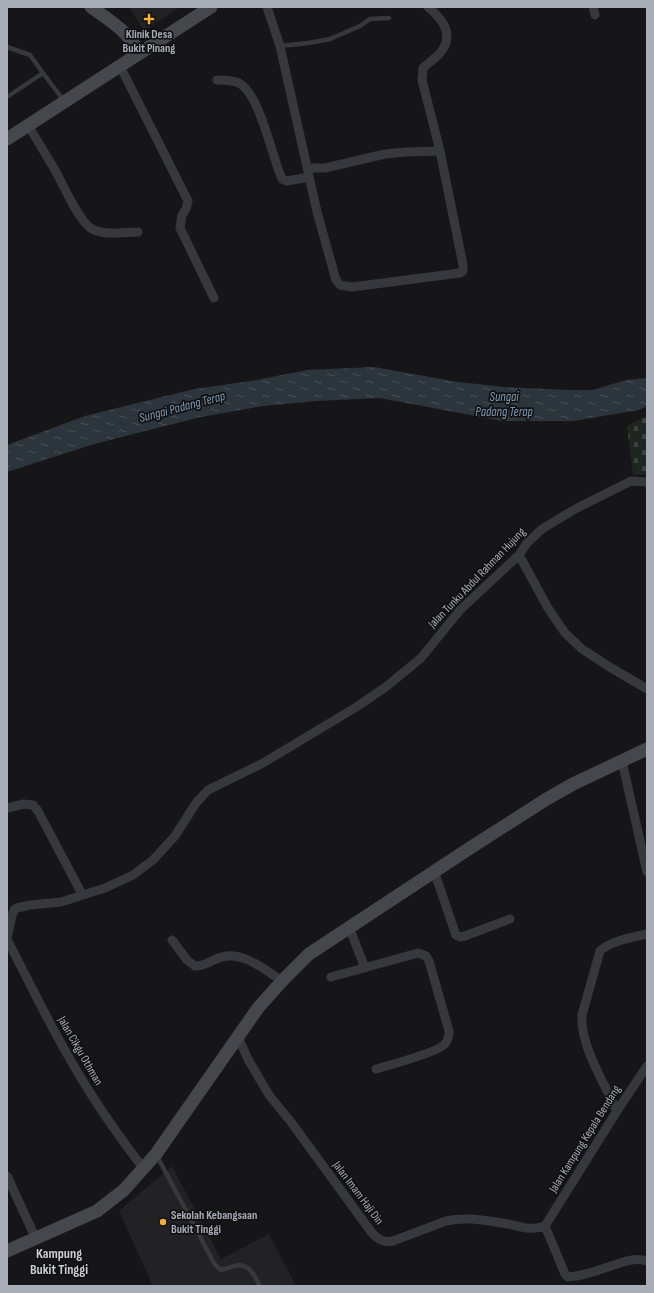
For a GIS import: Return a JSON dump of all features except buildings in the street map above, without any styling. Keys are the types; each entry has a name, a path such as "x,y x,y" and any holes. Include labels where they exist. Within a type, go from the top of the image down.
{"street":[{"path":"91,7 122,29 133,41 140,52"},
{"path":"7,139 210,7"},
{"path":"267,7 280,46 317,212 336,280 340,285 352,287 460,273 463,271 440,151 422,80 422,72 424,67 440,53 445,45 447,33 438,16 428,7"},
{"path":"120,66 188,201 182,215 180,228 214,298"},
{"path":"217,80 238,83 247,90 264,127 282,179 287,181 309,173 314,168 325,168 392,153 440,151"},
{"path":"28,126 56,171 82,218 89,227 97,231 109,233 138,232"},
{"name":"Jalan Tunku Abdul Rahman Hujung","path":"11,907 61,902 82,894 105,888 133,875 153,860 175,836 196,803 203,795 214,787 242,775 263,763 358,706 387,686 420,658 460,610 519,555 534,535 554,521 631,481 647,482"},
{"path":"519,555 548,608 564,633 608,666 647,689"},
{"path":"7,1251 97,1211 124,1190 156,1154 258,1008 309,954 544,800 647,749"},
{"path":"622,761 647,872"},
{"path":"7,808 24,804 33,805 38,811 82,894"},
{"path":"434,871 456,935 460,937 465,936 510,919"},
{"path":"7,938 11,907"},
{"path":"349,927 365,968"},
{"path":"616,1111 584,1038 582,1015 600,951 603,948 615,943 647,934"},
{"name":"Jalan Cikgu Othman","path":"7,938 36,997 73,1065 108,1120 143,1168"},
{"path":"172,940 187,960 195,966 226,956 236,956 249,961 282,981"},
{"path":"331,977 418,953 426,956 429,960 449,1031 448,1040 440,1047 376,1069"},
{"name":"Jalan Imam Haji Din","path":"238,1037 249,1062 269,1095 291,1122 362,1220 377,1238 388,1242 394,1241 454,1219 481,1220 534,1229 545,1226"},
{"name":"Jalan Kampung Kepala Bendang","path":"545,1226 616,1111 647,1066"},
{"path":"7,1176 36,1239"},
{"path":"545,1226 566,1276 568,1277 600,1270 628,1261 647,1261"}],"lane":[{"path":"280,46 330,39 360,26 370,19 389,18"},
{"path":"7,47 30,55 64,102"},
{"path":"7,97 43,73"},
{"path":"156,1154 215,1265 221,1270 241,1265 246,1266 253,1273 260,1286"}],"shaded area":[{"name":"Klinik Desa Bukit Pinang","path":"129,7 180,7 144,31"},
{"name":"Sekolah Kebangsaan Bukit Tinggi","path":"172,1166 221,1259 269,1234 296,1286 153,1286 119,1211"}],"green space":[{"path":"647,416 647,475 633,474 627,426"}],"water":[{"name":"Sungai Padang Terap","path":"374,367 458,382 505,387 569,390 593,390 626,380 647,378 647,406 639,410 573,421 502,421 380,398 316,401 263,406 201,417 94,444 7,472 7,445 85,416 194,389 257,380 307,370"}],"place":[{"name":"Klinik Desa Bukit Pinang","path":"149,19"},
{"name":"Sekolah Kebangsaan Bukit Tinggi","path":"163,1222"}],"district":[{"name":"Kampung Bukit Tinggi","path":"59,1262"}]}
